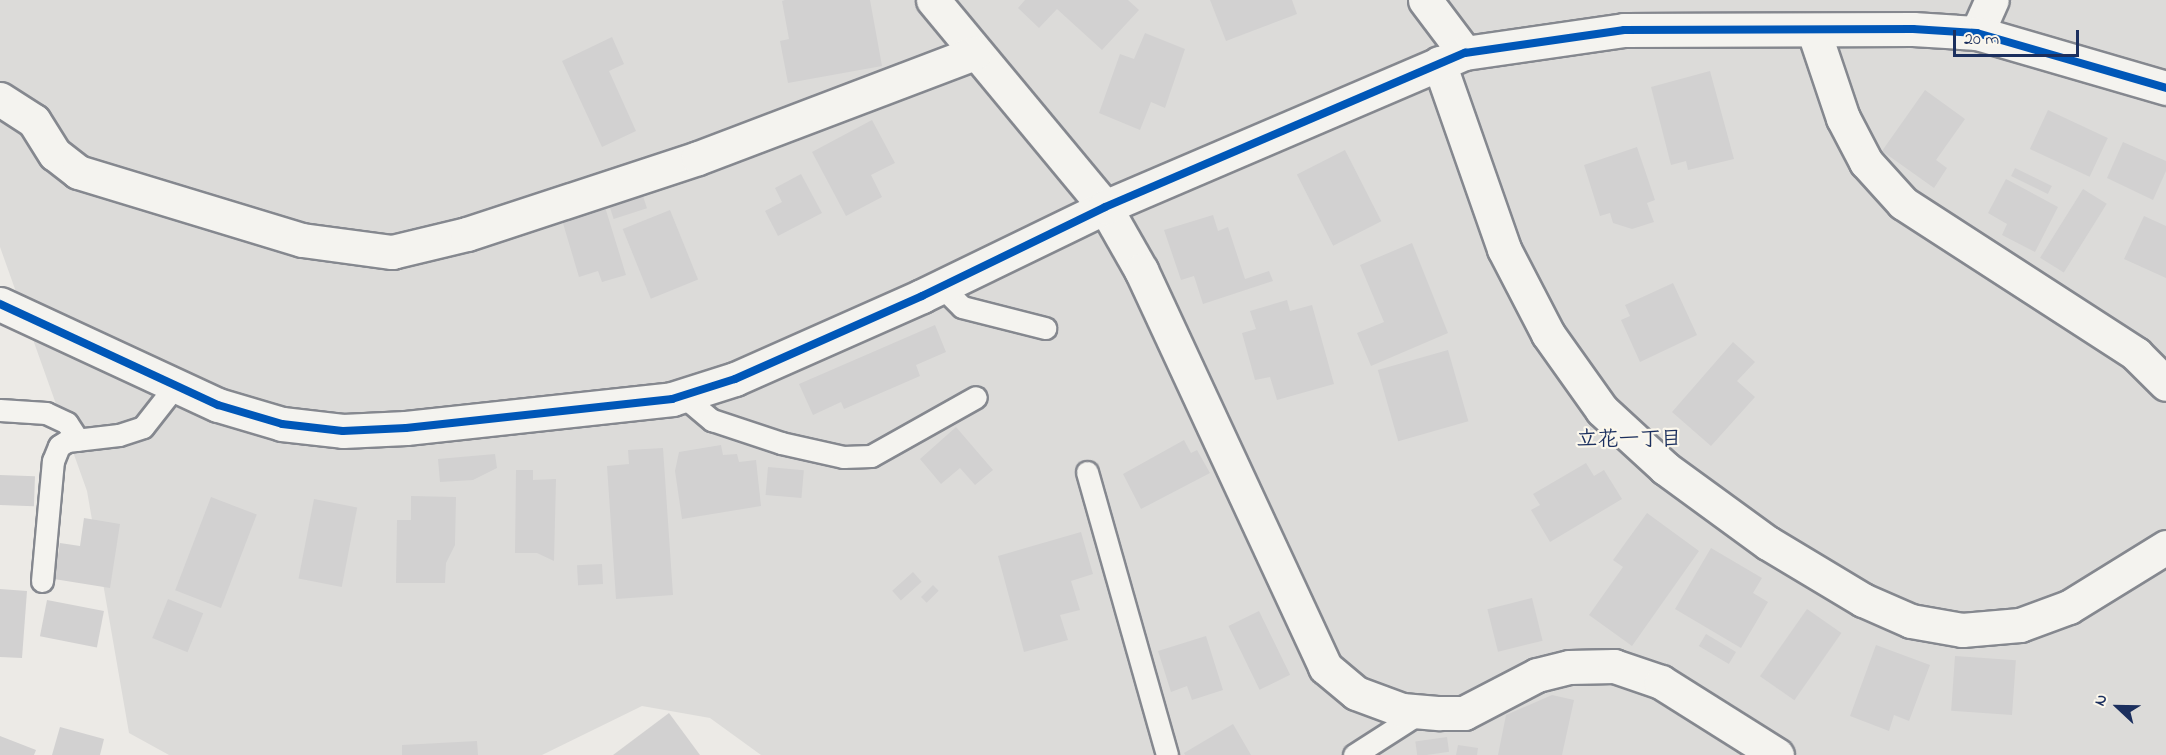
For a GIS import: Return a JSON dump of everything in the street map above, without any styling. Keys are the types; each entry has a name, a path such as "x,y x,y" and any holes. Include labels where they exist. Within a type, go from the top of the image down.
{"street":[{"path":"933,0 1105,207 1142,270 1325,667 1356,693 1401,710 1464,713 1537,675 1569,667 1614,666 1661,682 1777,755"},
{"path":"1425,0 1452,58 1504,249 1548,334 1602,410 1665,468 1768,543 1863,600 1911,621 1962,630 2020,625 2069,607 2166,547"},
{"path":"1977,33 1992,0"},
{"path":"0,303 218,405 282,424 343,431 406,428 683,396 735,379 942,287 1105,207 1452,58 1624,30 1977,33 2166,88"},
{"path":"1814,32 1843,118 1866,162 1903,203 2136,354 2166,384"},
{"path":"0,99 34,121 55,154 78,172 302,240 392,252 467,234 698,158 975,53"}],"lane":[{"path":"942,287 962,307 1045,328"},
{"path":"42,581 54,461 59,446 78,440 119,435 143,427 176,385"},
{"path":"683,396 712,420 781,443 843,457 871,456 976,397"},
{"path":"0,410 46,413 67,423 78,440"},
{"path":"1087,472 1167,755"},
{"path":"1354,755 1421,712"}],"shaded area":[{"path":"0,0 2166,0 2166,755 761,755 710,718 642,706 542,755 169,755 129,733 87,491 0,247"}],"building":[{"path":"870,0 882,66 788,83 780,41 789,39 782,1"},
{"path":"1025,0 1128,0 1139,10 1102,50 1057,9 1039,28 1018,8"},
{"path":"1210,0 1292,0 1297,14 1226,41"},
{"path":"1145,33 1185,49 1165,108 1151,102 1140,130 1099,113 1120,54 1134,59"},
{"path":"612,37 624,64 609,71 636,131 602,147 562,61"},
{"path":"1710,71 1734,159 1688,170 1686,161 1671,165 1651,87"},
{"path":"1925,90 1965,119 1936,160 1947,168 1934,188 1882,151"},
{"path":"2048,110 2108,138 2090,177 2030,149"},
{"path":"872,120 895,163 871,175 882,197 846,216 812,152"},
{"path":"2123,142 2166,161 2166,171 2153,200 2107,178"},
{"path":"1637,147 1655,200 1647,203 1654,222 1632,229 1613,223 1610,213 1600,216 1584,165"},
{"path":"1345,150 1381,221 1333,246 1297,175"},
{"path":"2015,168 2052,186 2048,194 2011,176"},
{"path":"801,174 822,213 778,236 765,211 782,202 775,188"},
{"path":"2006,179 2058,207 2035,252 2002,235 2007,224 1988,213"},
{"path":"2083,189 2107,204 2064,273 2040,258"},
{"path":"642,193 647,208 614,219 609,204"},
{"path":"605,207 626,275 602,282 598,271 579,277 562,220"},
{"path":"670,210 698,280 651,299 623,229"},
{"path":"1213,215 1218,231 1228,227 1245,279 1269,271 1273,281 1203,304 1194,276 1181,280 1164,230"},
{"path":"2144,216 2166,226 2166,278 2124,259"},
{"path":"1412,243 1448,333 1371,366 1357,333 1384,322 1360,265"},
{"path":"1673,283 1697,335 1640,362 1621,320 1630,316 1625,305"},
{"path":"1287,300 1290,311 1312,305 1334,384 1277,400 1270,377 1255,380 1242,333 1256,329 1250,311"},
{"path":"935,325 946,352 916,365 920,376 844,409 841,402 813,415 799,384"},
{"path":"1733,342 1755,362 1737,381 1755,397 1711,446 1672,412"},
{"path":"1448,350 1468,421 1398,441 1378,370"},
{"path":"956,427 993,470 975,485 960,468 941,484 920,459"},
{"path":"1184,440 1191,453 1197,450 1210,473 1141,509 1123,474"},
{"path":"721,445 723,455 737,454 739,462 756,460 761,506 682,519 675,471 679,452"},
{"path":"663,448 673,595 616,599 607,466 629,464 628,450"},
{"path":"495,454 497,468 473,480 440,482 438,459"},
{"path":"1586,463 1594,476 1604,470 1622,499 1550,542 1531,510 1540,505 1533,494"},
{"path":"768,467 804,470 801,498 766,495"},
{"path":"516,470 533,470 533,480 556,479 554,561 537,553 515,553"},
{"path":"0,475 35,476 34,506 0,505"},
{"path":"411,496 456,497 455,545 446,563 445,583 396,583 397,520 411,520"},
{"path":"211,497 257,515 221,608 175,590"},
{"path":"314,499 357,507 342,587 299,579"},
{"path":"1647,513 1699,551 1632,646 1589,615 1623,567 1613,560"},
{"path":"84,518 120,524 110,588 54,579 60,543 80,546"},
{"path":"1081,532 1093,574 1071,581 1080,610 1060,615 1068,640 1024,652 998,556"},
{"path":"1711,548 1762,578 1753,593 1768,602 1741,648 1675,609"},
{"path":"602,564 603,584 578,585 577,565"},
{"path":"913,572 922,582 901,600 892,591"},
{"path":"933,585 939,591 927,603 921,597"},
{"path":"0,589 27,591 22,658 0,657"},
{"path":"1532,598 1543,641 1498,652 1487,609"},
{"path":"168,599 203,613 187,652 152,638"},
{"path":"47,600 104,611 97,647 40,636"},
{"path":"1807,609 1841,633 1794,700 1760,676"},
{"path":"1259,611 1290,675 1260,690 1228,626"},
{"path":"1706,634 1736,652 1729,664 1699,646"},
{"path":"1206,636 1223,690 1192,700 1187,686 1171,692 1158,651"},
{"path":"1876,645 1930,665 1909,721 1894,715 1889,731 1850,716"},
{"path":"1955,656 2016,660 2012,715 1951,711"},
{"path":"1552,695 1574,700 1562,755 1498,755 1506,715"},
{"path":"669,713 700,755 613,755"},
{"path":"1233,724 1251,755 1185,755 1184,753"},
{"path":"60,727 104,739 100,755 52,755"},
{"path":"0,736 36,750 34,755 0,755"},
{"path":"1447,737 1449,752 1417,755 1415,741"},
{"path":"477,741 478,755 402,755 402,745"},
{"path":"1458,745 1478,748 1477,755 1456,755"}],"cycle path":[{"path":"0,304 218,405 282,424 343,431 406,428 672,399 735,379 922,296 1105,207 1465,53 1624,30 1913,29 1977,33 2166,88"}],"district":[{"name":"立花一丁目","path":"1629,440"}]}
